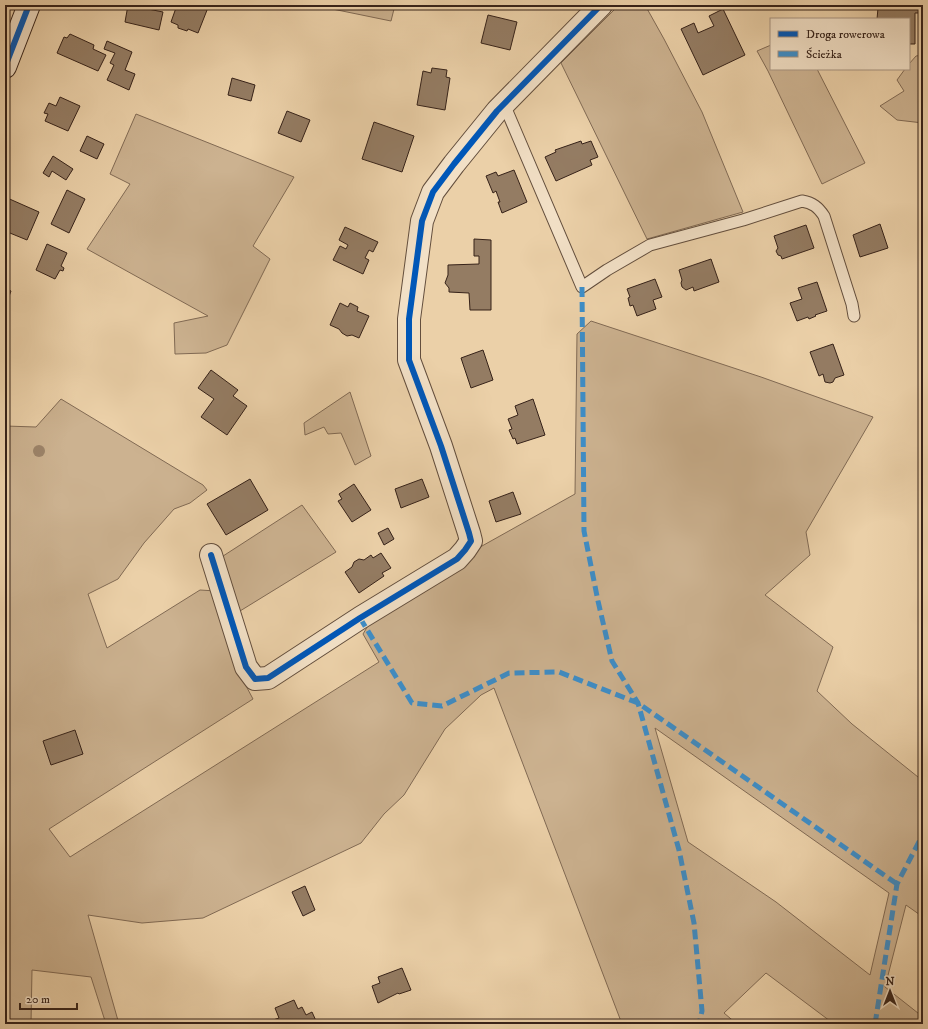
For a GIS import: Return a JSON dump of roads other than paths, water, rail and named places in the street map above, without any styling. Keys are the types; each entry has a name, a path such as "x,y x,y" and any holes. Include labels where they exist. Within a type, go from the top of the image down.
{"street":[{"path":"5,67 29,5"},
{"path":"211,555 246,667 255,679 268,678 360,618 457,559 465,550 471,541 469,532 441,446 408,360 409,319 422,221 433,192 454,164 504,104 601,5"}],"lane":[{"path":"504,104 582,287 650,244 743,220 802,201 810,202 815,205 824,216 854,316"}]}
